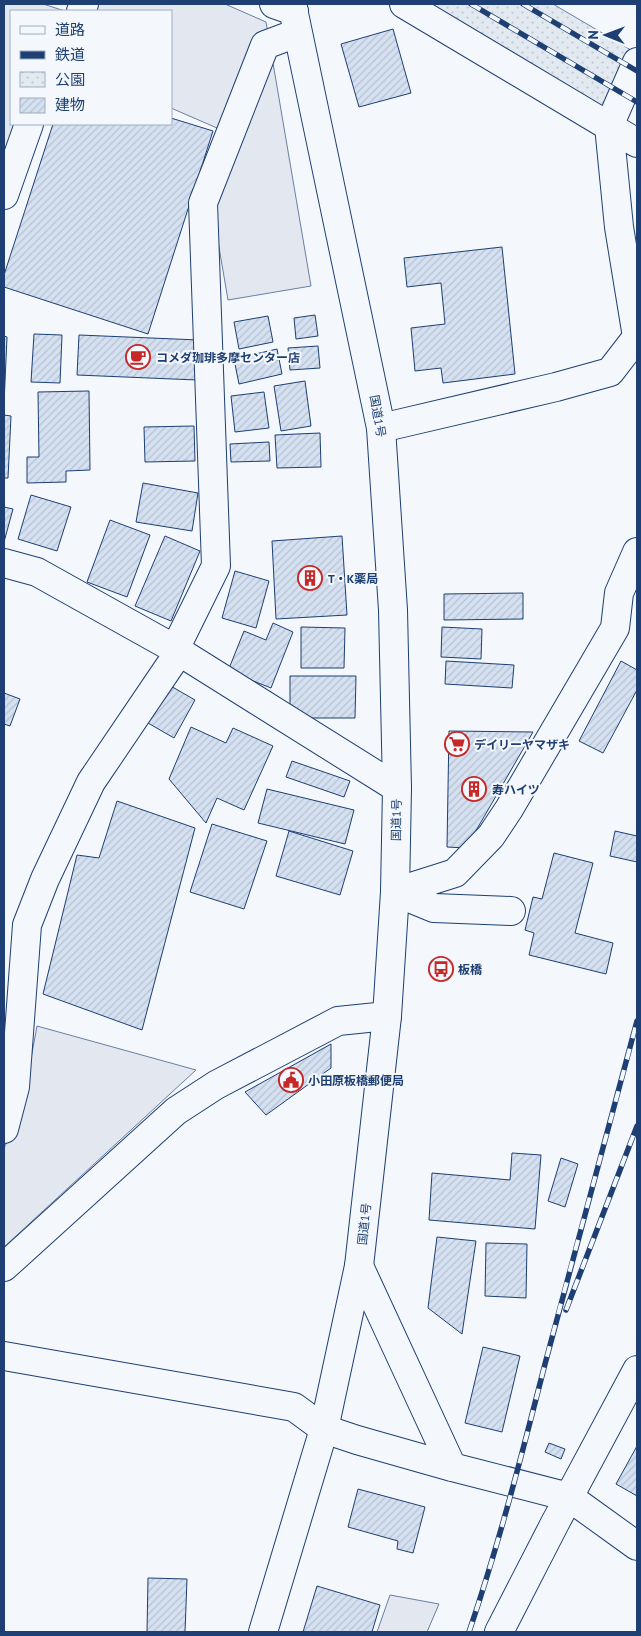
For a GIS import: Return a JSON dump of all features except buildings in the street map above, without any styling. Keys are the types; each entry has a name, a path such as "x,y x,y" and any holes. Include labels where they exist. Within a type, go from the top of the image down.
{"main road":[{"path":"404,4 637,143"},
{"path":"4,1129 15,1087 27,925 44,879 90,782 177,651 216,566 203,203 266,45 289,13"},
{"name":"国道1号","path":"263,1632 324,1429 359,1266 387,1016 395,892 397,788 392,610 381,428 289,13"},
{"path":"381,428 556,388 610,372 637,337 619,227 608,126 637,62"},
{"path":"4,195 28,125"},
{"path":"395,892 455,873 491,836 509,809 615,628 619,593 637,552"},
{"path":"4,563 37,572 177,651 397,788"},
{"path":"395,892 434,908 510,911"},
{"path":"4,1267 176,1111 216,1085 338,1021 387,1016"},
{"path":"359,1266 452,1467"},
{"path":"4,1356 294,1407 324,1429 379,1447 569,1497 637,1546"},
{"path":"499,1632 637,1370"}],"green space":[{"path":"426,4 553,4 631,50 605,111"}],"shaded area":[{"path":"4,4 43,4 62,10 10,10 10,125 31,125 4,202"},
{"path":"98,4 225,4 266,22 311,286 228,300 212,206 240,138 172,108 172,10 95,10"},
{"path":"37,1026 196,1070 4,1247 4,1148 20,1118"},
{"path":"390,1595 439,1604 427,1632 377,1632"}],"railway":[{"path":"471,4 637,102"},
{"path":"523,4 637,71"},
{"path":"469,1632 510,1499 637,1021"},
{"path":"566,1310 637,1126"}],"place":[{"name":"コメダ珈琲多摩センター店","path":"138,357"},
{"name":"T・K薬局","path":"310,578"},
{"name":"デイリーヤマザキ","path":"457,744"},
{"name":"寿ハイツ","path":"474,789"},
{"name":"板橋","path":"441,969"},
{"name":"小田原板橋郵便局","path":"291,1080"}]}
